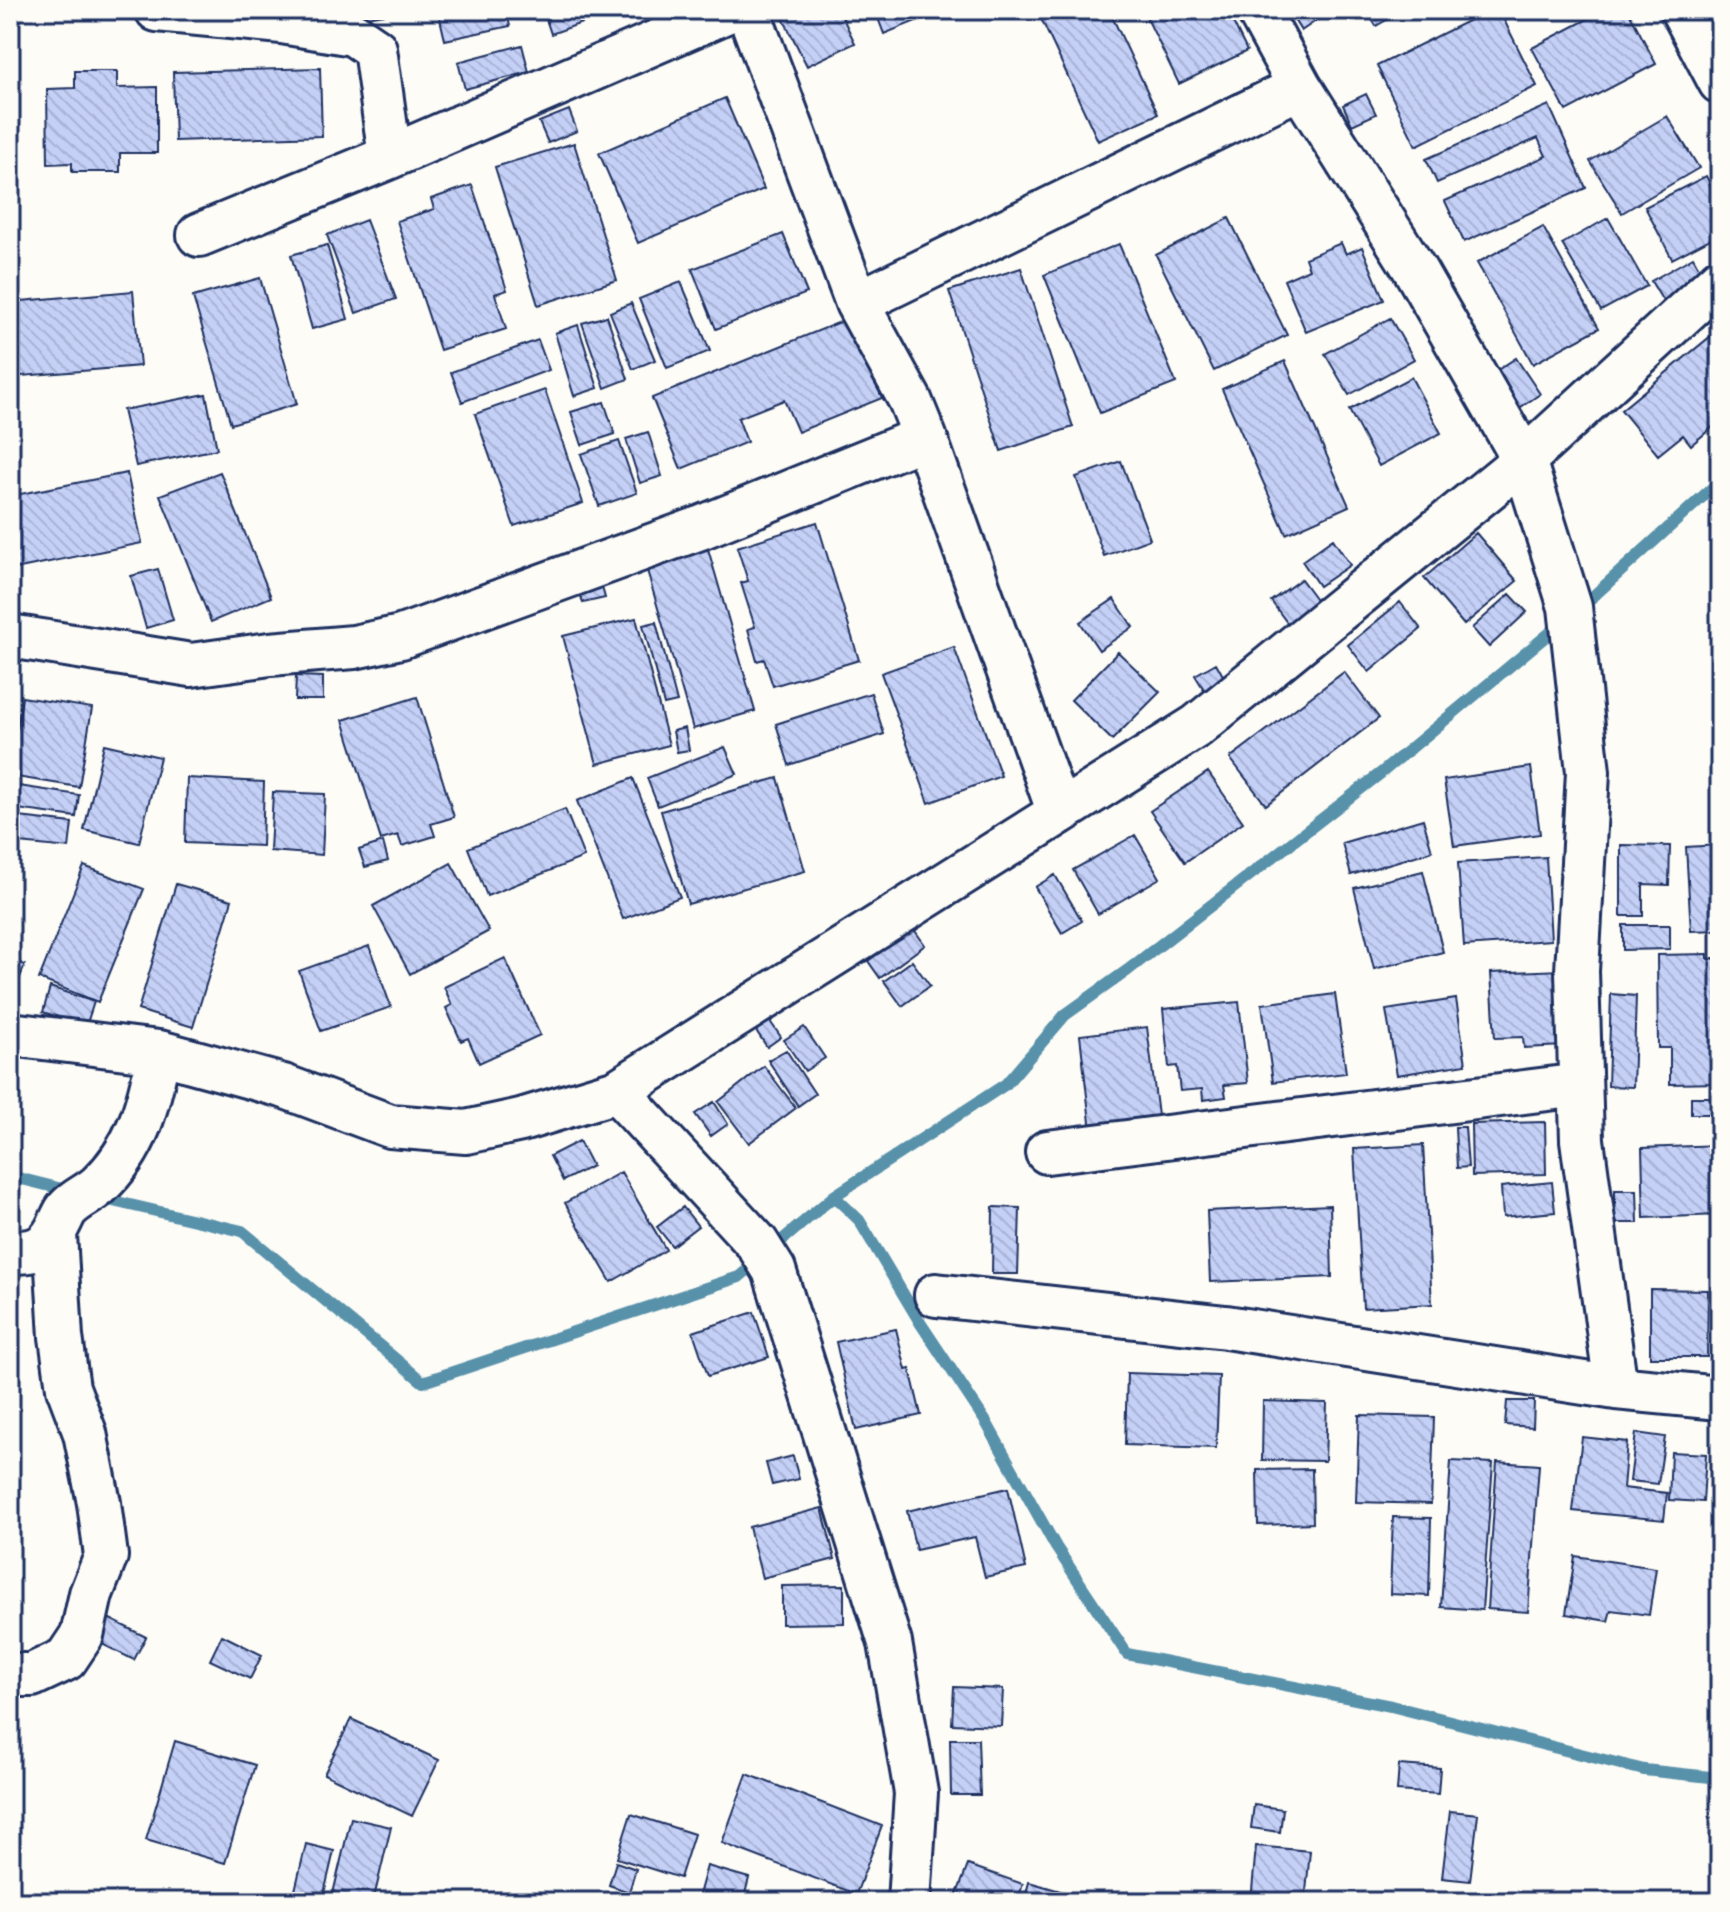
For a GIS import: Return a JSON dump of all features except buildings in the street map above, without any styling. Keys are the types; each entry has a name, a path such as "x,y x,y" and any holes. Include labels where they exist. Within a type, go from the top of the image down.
{"street":[{"path":"157,10 282,22 353,34 375,49 390,157"},
{"path":"199,235 390,157 730,10"},
{"path":"748,10 857,303 910,400 925,437 1059,813"},
{"path":"1258,10 1300,87 1415,270 1524,460 1572,619 1588,772 1577,971 1582,1140 1616,1388"},
{"path":"1682,10 1720,82"},
{"path":"857,303 1300,87"},
{"path":"10,1034 159,1052 283,1086 390,1126 466,1132 521,1120 617,1091 1197,726 1524,460 1720,280"},
{"path":"10,636 191,665 354,647 389,640 700,528 925,437"},
{"path":"10,1251 30,1253 134,1143 150,1095 159,1052"},
{"path":"1047,1152 1580,1085"},
{"path":"617,1091 766,1257 890,1643 916,1793 909,1902"},
{"path":"10,1675 32,1675 66,1659 82,1635 91,1594 106,1556 85,1433 68,1388 61,1337 73,1210"},
{"path":"936,1295 1226,1327 1616,1388 1720,1398"}],"waterway":[{"path":"1577,611 1720,481"},
{"path":"100,1198 242,1231 423,1382 739,1277 834,1196 1006,1084 1065,1015 1128,970 1381,773 1563,622"},
{"path":"10,1176 74,1192"},
{"path":"834,1196 859,1220 921,1324 986,1422 1056,1547 1127,1654 1391,1706 1644,1770 1720,1778"}]}
